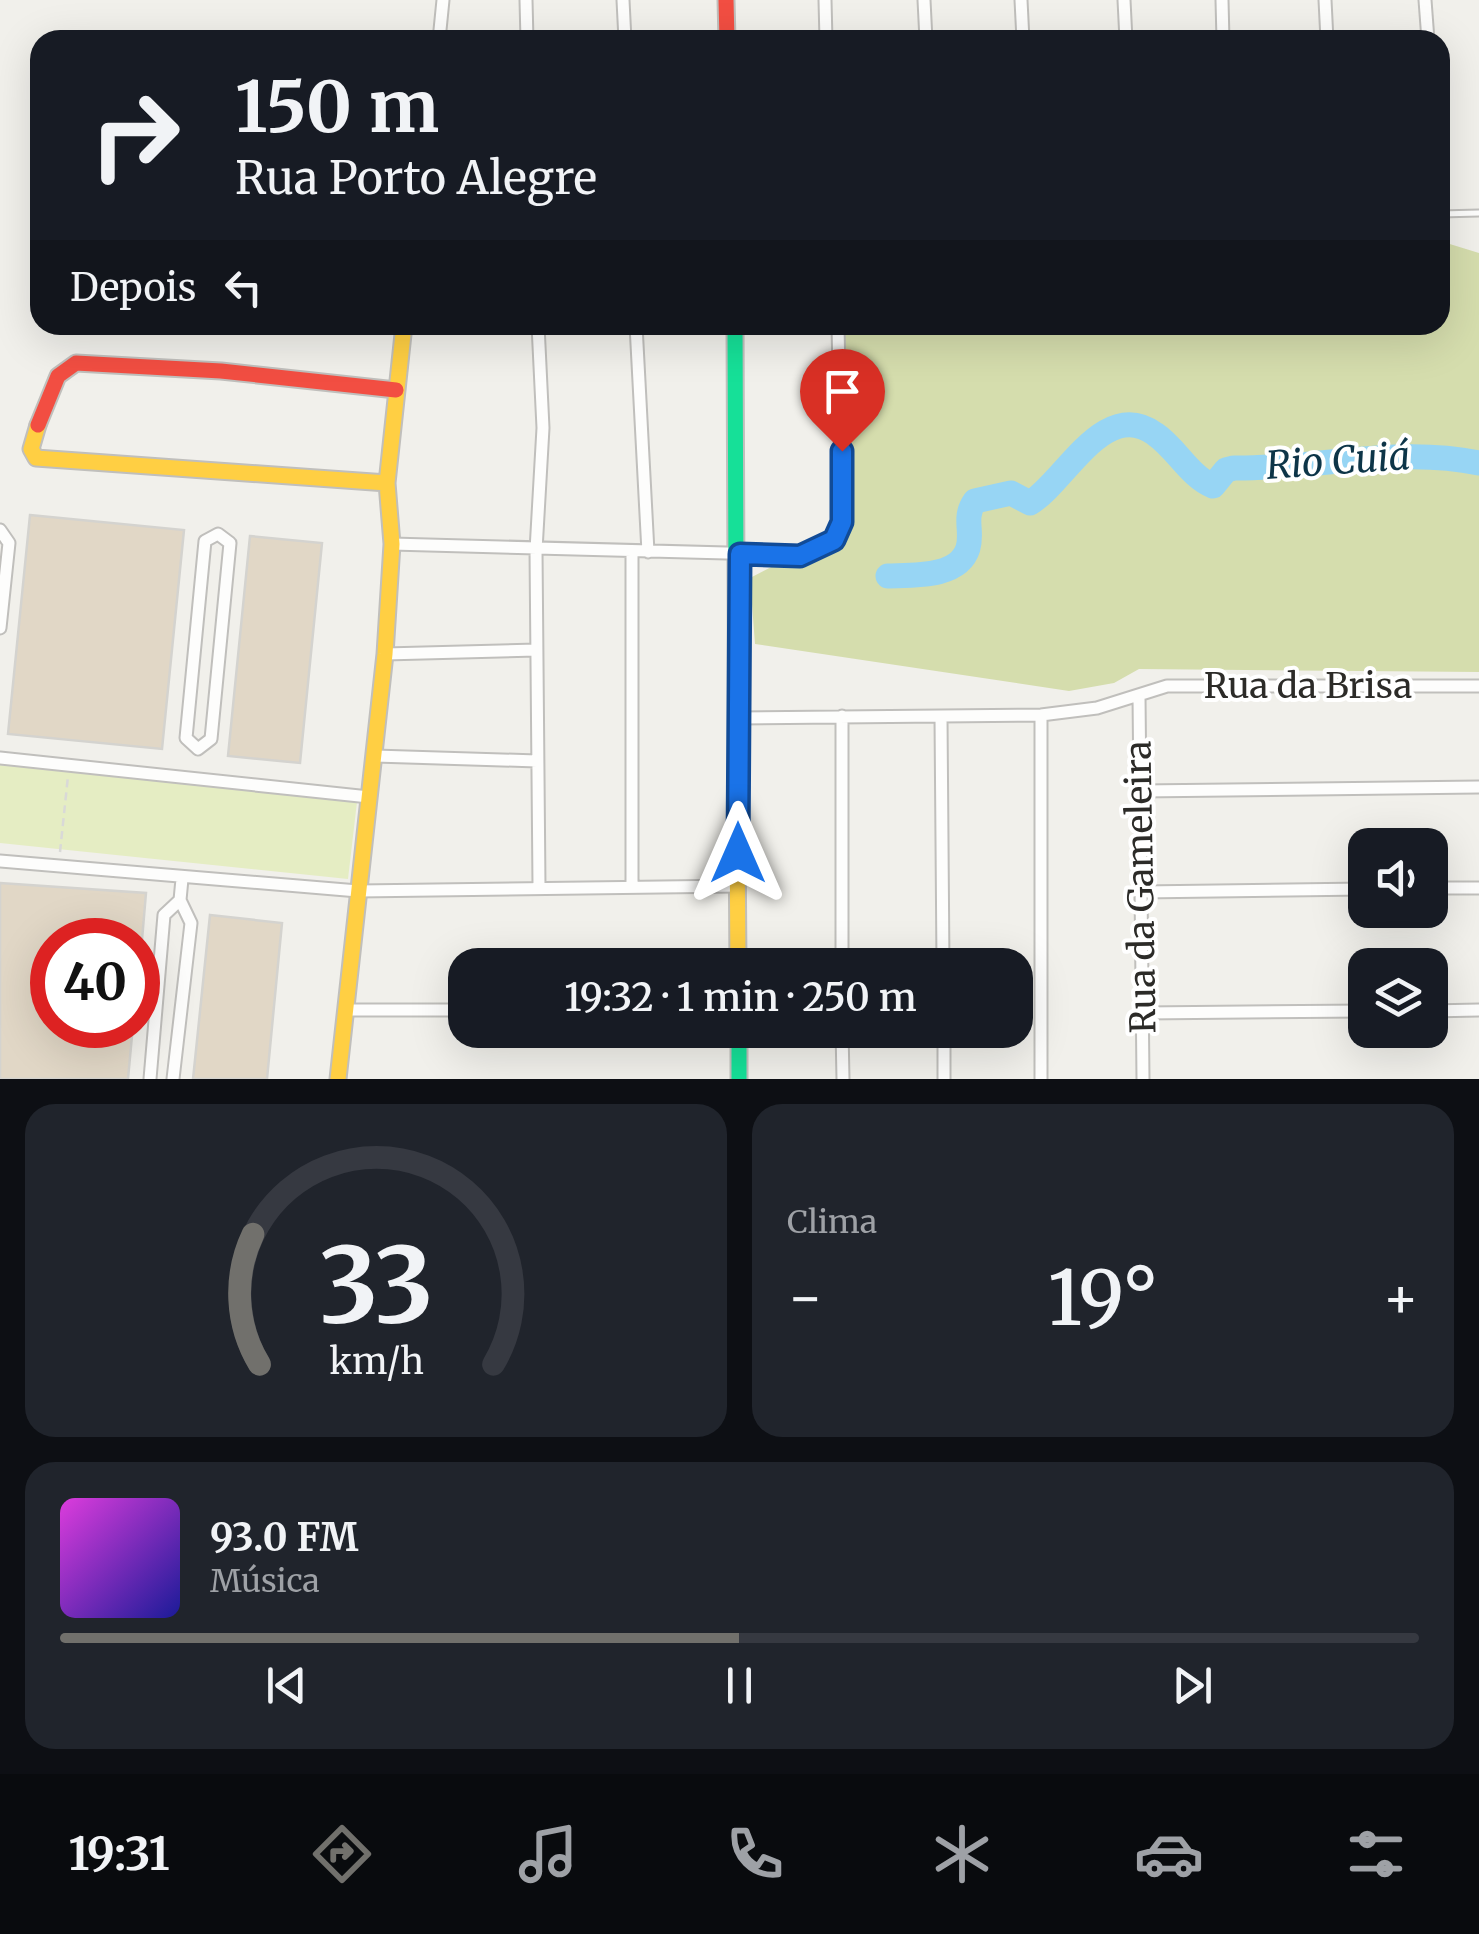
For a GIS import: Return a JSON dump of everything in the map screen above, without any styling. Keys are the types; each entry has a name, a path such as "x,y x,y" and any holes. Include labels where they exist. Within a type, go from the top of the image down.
{"street":[{"path":"440,30 443,0"},
{"path":"526,0 528,30"},
{"path":"624,0 624,30"},
{"path":"726,0 728,30"},
{"path":"825,0 826,30"},
{"path":"924,0 926,30"},
{"path":"1022,0 1023,30"},
{"path":"1124,0 1126,30"},
{"path":"1222,0 1223,30"},
{"path":"1325,0 1327,30"},
{"path":"1426,0 1428,30"},
{"path":"338,1079 385,654 392,544 387,483 403,335"},
{"path":"538,335 543,428 536,550 539,886"},
{"path":"637,335 648,552"},
{"path":"735,335 740,554 738,948"},
{"path":"392,544 800,556 834,540 840,531 838,335"},
{"path":"387,483 36,458 31,450 54,381 66,365 221,371 396,390"},
{"path":"0,530 8,535 9,544 0,628"},
{"path":"218,534 230,543 220,663 212,739 198,749 186,738 193,661 205,541 218,534"},
{"path":"632,551 632,886"},
{"path":"385,654 536,650"},
{"path":"193,661 220,663"},
{"name":"Rua da Brisa","path":"739,718 1041,715 1098,708 1167,686 1479,686"},
{"name":"Rua da Gameleira","path":"1139,696 1142,1079"},
{"path":"1041,715 1041,1079"},
{"path":"842,716 842,948"},
{"path":"941,716 943,948"},
{"path":"196,776 198,749"},
{"path":"375,756 537,760"},
{"path":"0,758 369,797"},
{"path":"1140,791 1479,788"},
{"path":"0,861 358,891 738,886"},
{"path":"173,1079 191,922 180,900 182,879"},
{"path":"1448,888 1479,888"},
{"path":"1141,892 1348,889"},
{"path":"150,1079 164,915 180,900"},
{"path":"346,1010 448,1010"},
{"path":"1448,1011 1479,1010"},
{"path":"1142,1013 1348,1011"},
{"path":"739,1048 739,1079"},
{"path":"842,1048 843,1079"},
{"path":"944,1048 944,1079"}],"lane":[{"path":"1450,214 1479,213"}],"path":[{"path":"58,867 70,764"}],"green space":[{"path":"1450,244 1479,253 1479,672 1139,669 1114,683 1069,691 755,644 750,578 840,532 839,335 1450,335"},
{"path":"0,765 357,802 348,879 0,843"}],"building":[{"path":"30,515 184,530 162,749 8,734"},
{"path":"250,536 322,543 300,763 228,756"},
{"path":"0,883 146,893 144,918 30,918 30,1048 131,1048 128,1079 0,1079"},
{"path":"210,915 282,923 267,1079 193,1079"}],"waterway":[{"name":"Rio Cuiá","path":"888,576 922,575 955,565 968,548 970,513 975,501 1011,493 1030,503 1086,447 1119,426 1136,425 1155,434 1197,476 1213,486 1226,470 1234,468 1388,457 1449,458 1479,463"}],"traffic: fast":[{"path":"735,335 737,834"},
{"path":"739,1048 739,1079"}],"traffic: slow":[{"path":"338,1079 385,654 392,544 387,483 403,335"},
{"path":"38,425 31,449 36,458 387,483"},
{"path":"737,834 738,948"}],"traffic: jam":[{"path":"726,0 727,30"},
{"path":"38,425 58,376 76,363 221,371 396,390"}],"route":[{"path":"738,853 740,554 800,556 838,536 842,522 842,451"}]}
